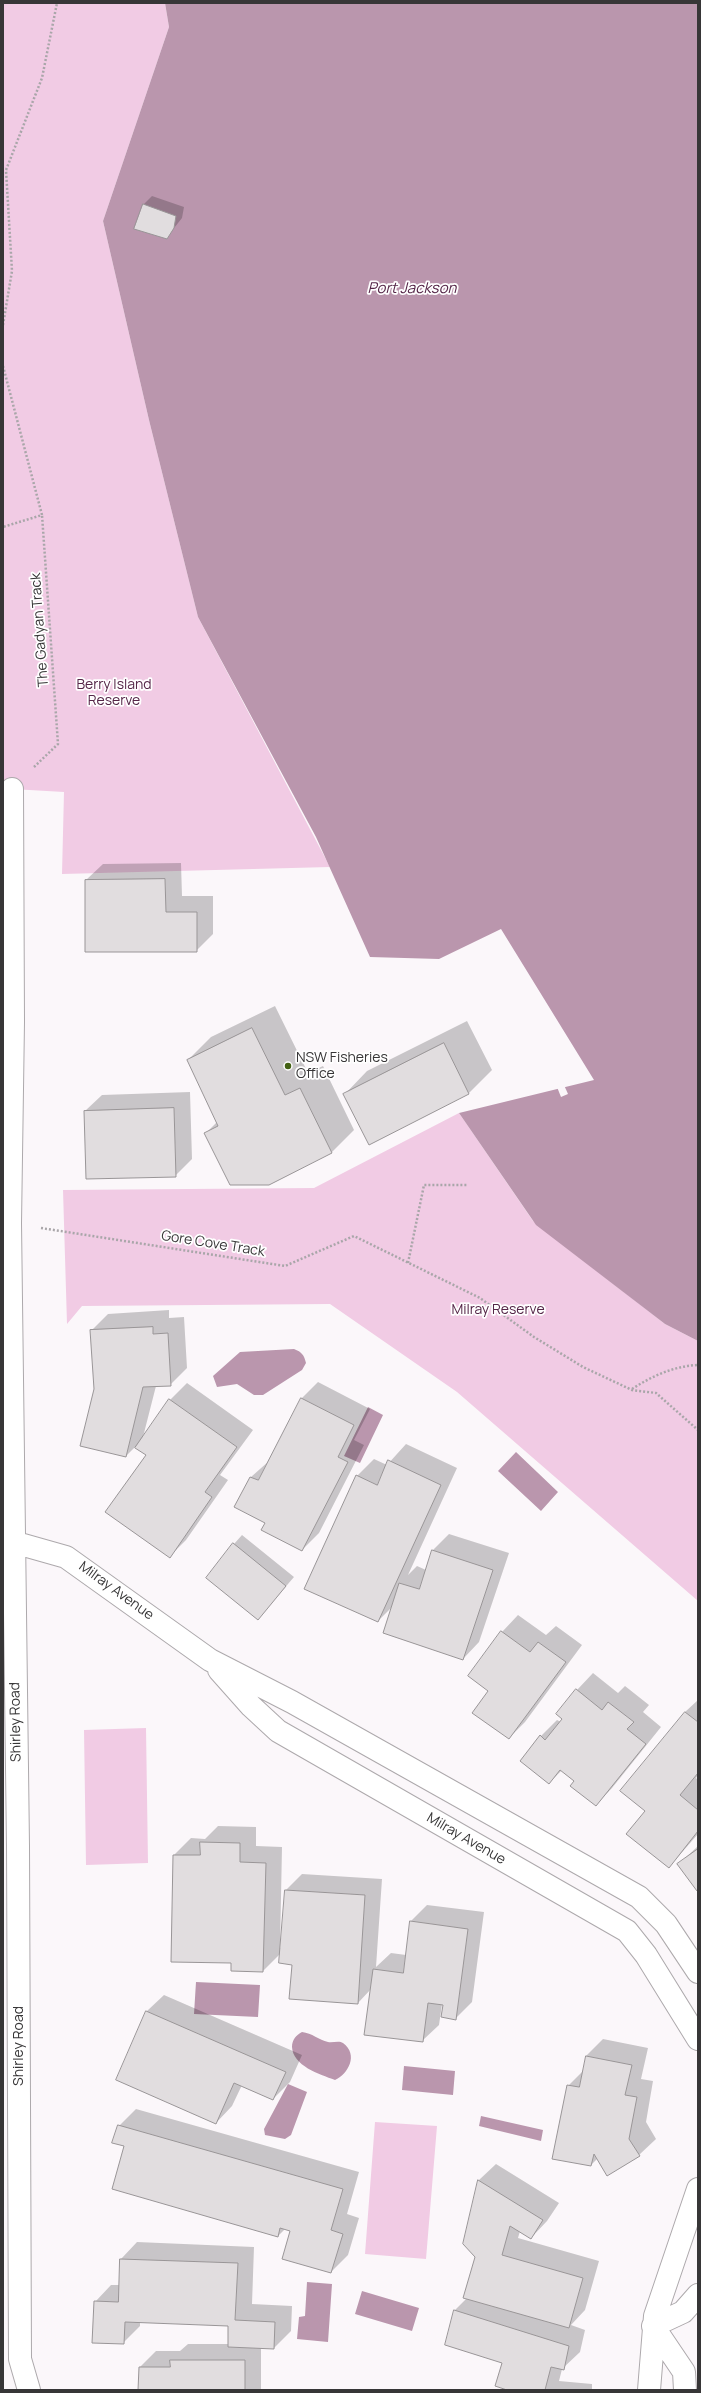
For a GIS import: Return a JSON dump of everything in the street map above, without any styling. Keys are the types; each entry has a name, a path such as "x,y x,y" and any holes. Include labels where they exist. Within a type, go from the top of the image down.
{"street":[{"name":"Shirley Road","path":"12,789 13,1022 8,1507 12,1542 11,2154 20,2359 29,2390"},
{"name":"Milray Avenue","path":"12,1542 51,1551 75,1562 210,1660 292,1702 639,1897 666,1924 698,1972"},
{"name":"Milray Avenue","path":"210,1660 251,1706 278,1731 627,1931 646,1955 698,2039"},
{"path":"649,2390 653,2326 658,2305 698,2189"},
{"path":"653,2326 684,2312 698,2295"},
{"path":"653,2326 684,2372 685,2390"}],"path":[{"path":"3,325 12,271 6,170 42,78 57,3"},
{"name":"The Gadyan Track","path":"3,366 42,515 58,744"},
{"path":"3,527 42,515"},
{"path":"408,1263 424,1186 467,1185"},
{"name":"Gore Cove Track","path":"10,1223 285,1266 354,1236 480,1298 534,1337 583,1366 632,1390 656,1393 698,1430"},
{"path":"632,1390 653,1376 687,1365 698,1365"}],"green space":[{"name":"Berry Island Reserve","path":"3,3 165,3 169,27 103,221 149,420 198,617 330,867 62,874 64,792 12,789 3,796"},
{"name":"Milray Reserve","path":"459,1113 533,1221 665,1324 698,1341 698,1601 457,1392 330,1304 82,1306 67,1324 63,1190 314,1188"},
{"path":"146,1728 148,1863 86,1865 84,1730"},
{"path":"375,2122 437,2126 426,2259 365,2254"}],"water":[{"name":"Port Jackson","path":"165,3 698,3 698,1341 665,1324 536,1225 459,1113 594,1080 501,929 439,959 370,957 316,837 198,617 149,420 103,221 169,27"},
{"path":"294,1349 302,1354 306,1363 302,1370 263,1395 254,1395 237,1384 217,1387 213,1376 240,1352"},
{"path":"368,1407 383,1415 360,1463 344,1456"},
{"path":"516,1452 558,1492 541,1511 498,1471"},
{"path":"196,1982 260,1985 258,2017 194,2014"},
{"path":"302,2032 328,2042 343,2043 348,2048 351,2058 350,2064 340,2077 335,2080 315,2072 297,2059 293,2054 292,2047 295,2038"},
{"path":"404,2066 455,2071 453,2095 402,2090"},
{"path":"288,2084 307,2092 291,2135 285,2139 265,2135 264,2129"},
{"path":"481,2116 543,2130 541,2141 479,2126"},
{"path":"307,2282 332,2284 328,2342 297,2339 299,2317 305,2316"},
{"path":"362,2291 419,2308 412,2331 355,2314"}],"pier":[{"path":"564,1085 568,1094 561,1097 557,1087"}],"building":[{"path":"143,204 176,216 174,228 167,239 134,229"},
{"path":"165,879 166,912 197,912 197,952 85,952 85,880"},
{"path":"252,1028 285,1095 300,1088 332,1153 269,1185 230,1185 204,1133 218,1126 187,1060"},
{"path":"444,1043 469,1094 369,1145 343,1094"},
{"path":"174,1108 176,1177 86,1179 84,1111"},
{"path":"153,1327 153,1334 168,1333 171,1386 143,1387 126,1457 80,1446 94,1389 90,1330"},
{"path":"301,1398 354,1425 338,1457 348,1462 302,1551 261,1530 265,1523 234,1507 250,1477 258,1480"},
{"path":"169,1399 237,1447 205,1492 212,1497 170,1558 105,1512 146,1455 135,1448"},
{"path":"388,1460 441,1485 378,1622 304,1589 356,1475 377,1485"},
{"path":"233,1543 286,1586 258,1620 206,1578"},
{"path":"432,1550 493,1570 463,1660 383,1633 399,1583 419,1589"},
{"path":"501,1631 530,1652 538,1642 566,1662 509,1739 472,1713 488,1691 468,1676"},
{"path":"576,1689 602,1710 608,1702 634,1722 627,1729 646,1744 596,1806 570,1786 574,1781 560,1770 549,1784 520,1761 540,1735 545,1740 562,1719 556,1714"},
{"path":"685,1712 698,1722 698,1773 680,1795 698,1810 698,1831 669,1868 626,1834 645,1811 620,1791"},
{"path":"200,1842 240,1843 240,1862 266,1863 263,1972 231,1971 231,1963 171,1962 173,1855 200,1855"},
{"path":"698,1849 698,1890 697,1891 677,1864"},
{"path":"285,1890 365,1895 358,2004 289,1999 292,1965 279,1963"},
{"path":"410,1921 468,1929 456,2020 441,2017 443,2005 428,2003 423,2042 364,2035 373,1969 403,1973"},
{"path":"146,2011 286,2072 273,2100 234,2083 216,2124 116,2080"},
{"path":"586,2056 632,2065 625,2095 637,2097 629,2139 640,2156 607,2176 594,2154 591,2166 552,2159 567,2085 579,2087"},
{"path":"118,2125 343,2189 331,2230 343,2234 331,2273 282,2259 290,2231 280,2228 278,2237 112,2189 124,2146 112,2143"},
{"path":"478,2180 543,2220 531,2239 510,2226 502,2255 583,2278 569,2328 463,2298 475,2257 463,2244"},
{"path":"120,2259 238,2263 235,2320 275,2322 274,2349 228,2347 228,2326 125,2322 124,2344 92,2343 94,2301 118,2302"},
{"path":"454,2310 569,2346 564,2370 551,2367 545,2390 507,2390 495,2386 502,2363 445,2345"},
{"path":"170,2360 245,2360 245,2390 138,2390 139,2367 170,2367"}],"place":[{"name":"NSW Fisheries Office","path":"288,1066"}]}
